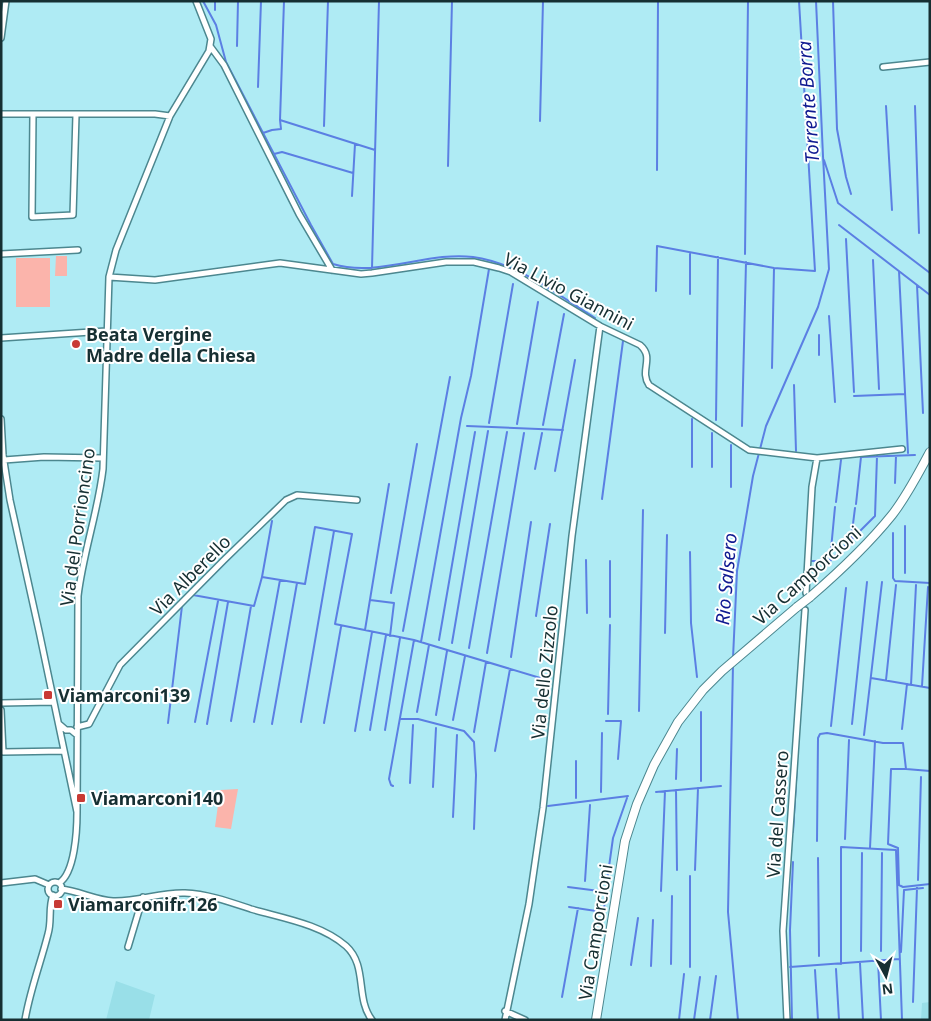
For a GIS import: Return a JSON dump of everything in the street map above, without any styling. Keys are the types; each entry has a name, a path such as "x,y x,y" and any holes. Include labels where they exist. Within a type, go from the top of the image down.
{"main road":[{"name":"Via Camporcioni","path":"596,1020 625,841 637,804 654,765 678,722 703,690 722,671 743,652 801,609 808,595 855,557 893,514 914,483 930,452"}],"street":[{"path":"1,38 6,1"},
{"path":"196,1 209,35 210,46 224,65 299,214 332,270"},
{"name":"Via del Porrioncino","path":"77,812 79,590 80,576 99,494 103,458 109,277 116,250 170,116 209,52 210,46"},
{"path":"883,67 930,62"},
{"path":"1,114 155,114 170,116"},
{"path":"33,114 32,216 73,215 76,115"},
{"path":"1,254 78,250"},
{"name":"Via Livio Giannini","path":"109,277 155,280 280,264 372,273 446,262 486,264 511,272 600,326 640,345 646,350 648,355 645,377 649,385 738,444 752,451 817,458 902,449"},
{"name":"Via dello Zizzolo","path":"505,1020 529,904 543,808 572,536 600,326"},
{"path":"1,338 106,331"},
{"path":"1,419 3,457 10,500 77,812 77,832 73,854 64,879 59,883 53,882 49,885"},
{"path":"3,457 103,458"},
{"path":"808,595 812,487 817,458"},
{"name":"Via Alberello","path":"61,736 77,726 89,724 120,665 286,500 297,495 357,500"},
{"name":"Via del Cassero","path":"787,1020 784,931 801,609"},
{"path":"1,703 53,702"},
{"path":"1,710 3,752 64,751"},
{"path":"58,724 77,735"},
{"path":"66,757 68,762 71,763 77,759"},
{"path":"1,883 35,879 49,885"},
{"path":"53,895 58,895 61,889 59,883"},
{"path":"49,885 48,890 53,895"},
{"path":"61,889 107,900 125,900 182,893 204,895 308,926 330,935 346,947 358,964 364,1007 372,1020"},
{"path":"25,1020 49,929 49,909 53,895"},
{"path":"128,947 143,897"},
{"path":"506,1011 525,1020"}],"shaded area":[{"path":"56,256 67,256 67,276 55,276"},
{"path":"16,258 50,258 50,307 16,307"},
{"path":"238,789 231,829 215,827 220,790"},
{"path":"116,981 155,995 149,1020 106,1020"},
{"path":"930,1002 930,1020 921,1020 922,1003"}],"waterway":[{"path":"203,1 216,25 226,62 333,264 368,268 456,256 490,260 537,281 595,318"},
{"path":"215,1 215,10"},
{"path":"237,46 238,1"},
{"path":"258,87 261,1"},
{"path":"263,133 281,129 284,1"},
{"path":"324,126 328,1"},
{"path":"372,268 379,1"},
{"path":"448,166 452,1"},
{"path":"540,121 543,1"},
{"path":"657,170 658,1"},
{"path":"745,254 748,1"},
{"path":"656,291 657,246 774,268 815,271 799,1"},
{"name":"Torrente Borra","path":"816,1 823,156"},
{"path":"833,1 837,129 851,194"},
{"path":"886,106 892,210"},
{"path":"915,106 919,233"},
{"path":"280,120 375,150"},
{"path":"352,196 355,144"},
{"path":"274,154 282,152 353,173"},
{"name":"Rio Salsero","path":"733,658 737,571 753,476 766,426 818,307 829,269 823,156"},
{"name":"Torrente Borra","path":"824,160 838,203 930,273"},
{"path":"839,225 930,295"},
{"path":"846,239 854,392"},
{"path":"690,254 690,294"},
{"path":"716,420 718,257"},
{"path":"873,260 879,389"},
{"path":"742,426 746,262"},
{"path":"772,368 774,268"},
{"path":"421,642 489,269"},
{"path":"899,271 908,453"},
{"path":"489,423 513,284"},
{"path":"917,285 923,413"},
{"path":"517,424 538,302"},
{"path":"543,425 564,314"},
{"path":"829,316 835,402"},
{"path":"819,335 819,355"},
{"path":"602,499 623,341"},
{"path":"555,471 575,360"},
{"path":"403,631 450,377"},
{"path":"794,385 796,451"},
{"path":"854,396 905,394"},
{"path":"692,419 692,467"},
{"path":"467,426 563,430"},
{"path":"452,643 488,431"},
{"path":"439,640 475,432"},
{"path":"469,648 507,432"},
{"path":"487,653 524,433"},
{"path":"535,469 542,433"},
{"path":"712,433 712,467"},
{"path":"391,593 417,444"},
{"path":"731,445 731,487"},
{"path":"856,504 861,457 915,455"},
{"path":"811,561 830,561 875,516 877,456"},
{"path":"895,483 896,456"},
{"path":"836,502 841,460"},
{"path":"365,630 389,484"},
{"path":"830,560 835,507"},
{"path":"851,540 855,508"},
{"path":"639,711 643,510"},
{"path":"193,595 254,606 262,577 272,521"},
{"path":"511,657 531,522"},
{"path":"536,616 550,524"},
{"path":"905,526 905,573"},
{"path":"262,577 305,584 315,527 352,534 335,624 414,640 547,680"},
{"path":"301,722 334,531"},
{"path":"893,533 893,578 895,581 930,583"},
{"path":"665,633 667,535"},
{"path":"173,615 237,551"},
{"path":"690,552 691,623 697,677"},
{"path":"586,560 587,613"},
{"path":"610,561 610,617"},
{"path":"254,722 280,580"},
{"path":"852,724 867,582"},
{"path":"864,735 882,582"},
{"path":"272,724 297,583"},
{"path":"886,680 896,585"},
{"path":"911,685 916,585"},
{"path":"922,686 928,587"},
{"path":"831,726 846,588"},
{"path":"370,600 394,603 390,636"},
{"path":"195,722 218,601"},
{"path":"207,724 228,602"},
{"path":"168,723 182,606"},
{"path":"231,721 251,606"},
{"path":"608,714 610,625"},
{"path":"324,723 341,627"},
{"path":"355,731 372,632"},
{"path":"370,730 386,635"},
{"path":"385,730 400,638"},
{"path":"393,786 389,779 414,640"},
{"path":"417,712 429,645"},
{"path":"436,715 447,651"},
{"path":"453,720 465,656"},
{"path":"474,732 486,662"},
{"name":"Rio Salsero","path":"733,665 728,912 738,1020"},
{"path":"495,751 510,669"},
{"path":"871,678 930,688"},
{"path":"902,729 907,684"},
{"path":"701,712 701,781"},
{"path":"400,719 418,719 464,731 474,742 476,775 474,829"},
{"path":"606,721 621,721 618,759"},
{"path":"410,783 413,725"},
{"path":"433,787 436,728"},
{"path":"601,792 602,733"},
{"path":"817,841 818,738 820,734 827,733 883,743 903,743 906,769 930,771"},
{"path":"453,817 457,735"},
{"path":"845,839 849,740"},
{"path":"870,848 875,741"},
{"path":"676,779 677,749"},
{"path":"576,761 576,798"},
{"path":"793,832 797,765"},
{"path":"906,769 891,769 888,844 898,848 899,885 903,887 930,884"},
{"path":"918,880 921,777"},
{"path":"656,792 721,786"},
{"path":"695,870 698,788"},
{"path":"676,790 677,870"},
{"path":"661,891 665,791"},
{"path":"548,806 628,796"},
{"path":"607,881 613,838 627,798"},
{"path":"585,881 590,805"},
{"path":"841,964 841,847 896,850 902,1020"},
{"path":"861,951 862,853"},
{"path":"881,951 882,853"},
{"path":"818,858 819,956"},
{"path":"792,1020 790,930 793,862"},
{"path":"690,876 690,967"},
{"path":"568,887 607,892 603,912 569,907"},
{"path":"913,1002 917,888"},
{"path":"901,952 904,890 923,888"},
{"path":"671,964 672,896"},
{"path":"562,997 578,908"},
{"path":"631,965 638,918"},
{"path":"651,966 653,920"},
{"path":"790,967 899,959"},
{"path":"878,961 881,1020"},
{"path":"860,963 863,1020"},
{"path":"836,969 839,1020"},
{"path":"815,970 818,1020"},
{"path":"679,1020 684,974"},
{"path":"710,1020 716,976"},
{"path":"694,1020 700,977"}],"place":[{"name":"Beata Vergine Madre della Chiesa","path":"76,344"},
{"name":"Viamarconi139","path":"48,695"},
{"name":"Viamarconi140","path":"81,798"},
{"name":"Viamarconifr.126","path":"58,904"}]}
